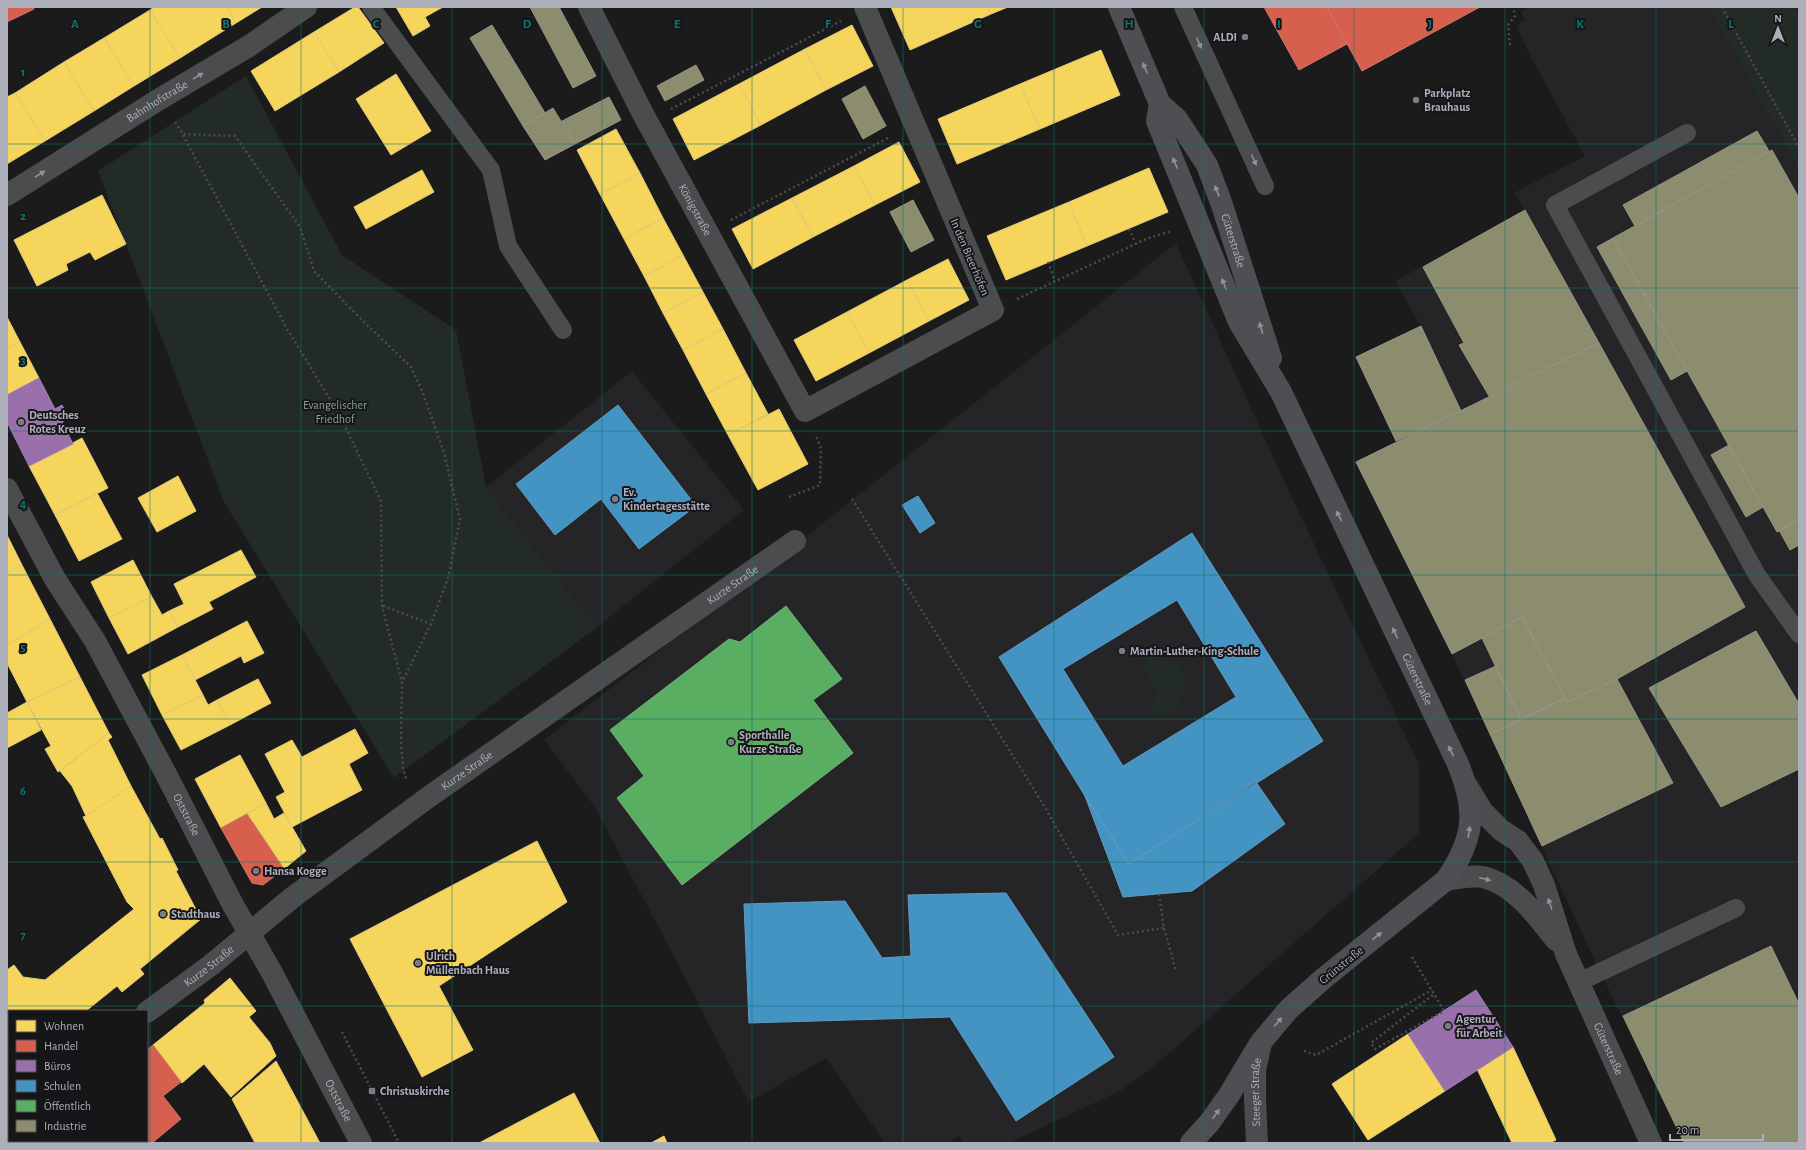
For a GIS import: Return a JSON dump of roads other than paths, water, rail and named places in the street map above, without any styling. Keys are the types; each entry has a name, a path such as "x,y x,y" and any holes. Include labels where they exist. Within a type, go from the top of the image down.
{"main road":[{"name":"Güterstraße","path":"1119,7 1160,104 1177,119 1207,165 1221,202 1281,392"},
{"name":"Güterstraße","path":"1160,104 1156,121 1239,322 1281,392 1467,786"},
{"name":"Grünstraße","path":"1191,1143 1210,1122 1225,1101 1261,1042 1289,1009 1324,978 1446,880 1460,860 1468,838 1470,819 1467,786"}],"street":[{"name":"Bahnhofstraße","path":"7,195 158,100 249,46 306,7"},
{"name":"Königstraße","path":"589,7 642,112 805,411"},
{"name":"In den Bieerhöfen","path":"805,411 993,310 865,7"},
{"name":"Oststraße","path":"7,489 55,579 95,641 167,776 233,905 250,932 361,1143"},
{"name":"Kurze Straße","path":"148,1011 211,966 293,897 430,796 795,541"},
{"name":"Güterstraße","path":"1467,786 1482,811 1502,830 1518,841 1533,861 1544,885 1566,954 1651,1143"},
{"name":"Güterstraße","path":"1446,880 1466,876 1483,878 1505,888 1525,903 1540,918 1566,954"},
{"name":"Steeger Straße","path":"1257,1143 1254,1099 1255,1070 1261,1042"}],"lane":[{"path":"371,7 491,170 508,246 563,330"},
{"path":"1183,7 1264,186"},
{"path":"1688,133 1555,205 1757,575 1799,634"},
{"path":"1578,982 1736,908"}],"place":[{"name":"ALDI","path":"1245,37"},
{"name":"Parkplatz Brauhaus","path":"1416,100"},
{"name":"Deutsches Rotes Kreuz","path":"21,422"},
{"name":"Ev. Kindertagesstätte","path":"615,499"},
{"name":"Martin-Luther-King-Schule","path":"1122,651"},
{"name":"Sporthalle Kurze Straße","path":"731,742"},
{"name":"Hansa Kogge","path":"256,871"},
{"name":"Stadthaus","path":"163,914"},
{"name":"Ulrich Müllenbach Haus","path":"418,963"},
{"name":"Agentur für Arbeit","path":"1448,1026"},
{"name":"Christuskirche","path":"372,1091"}],"park label":[{"name":"Evangelischer Friedhof","path":"335,412"}]}
